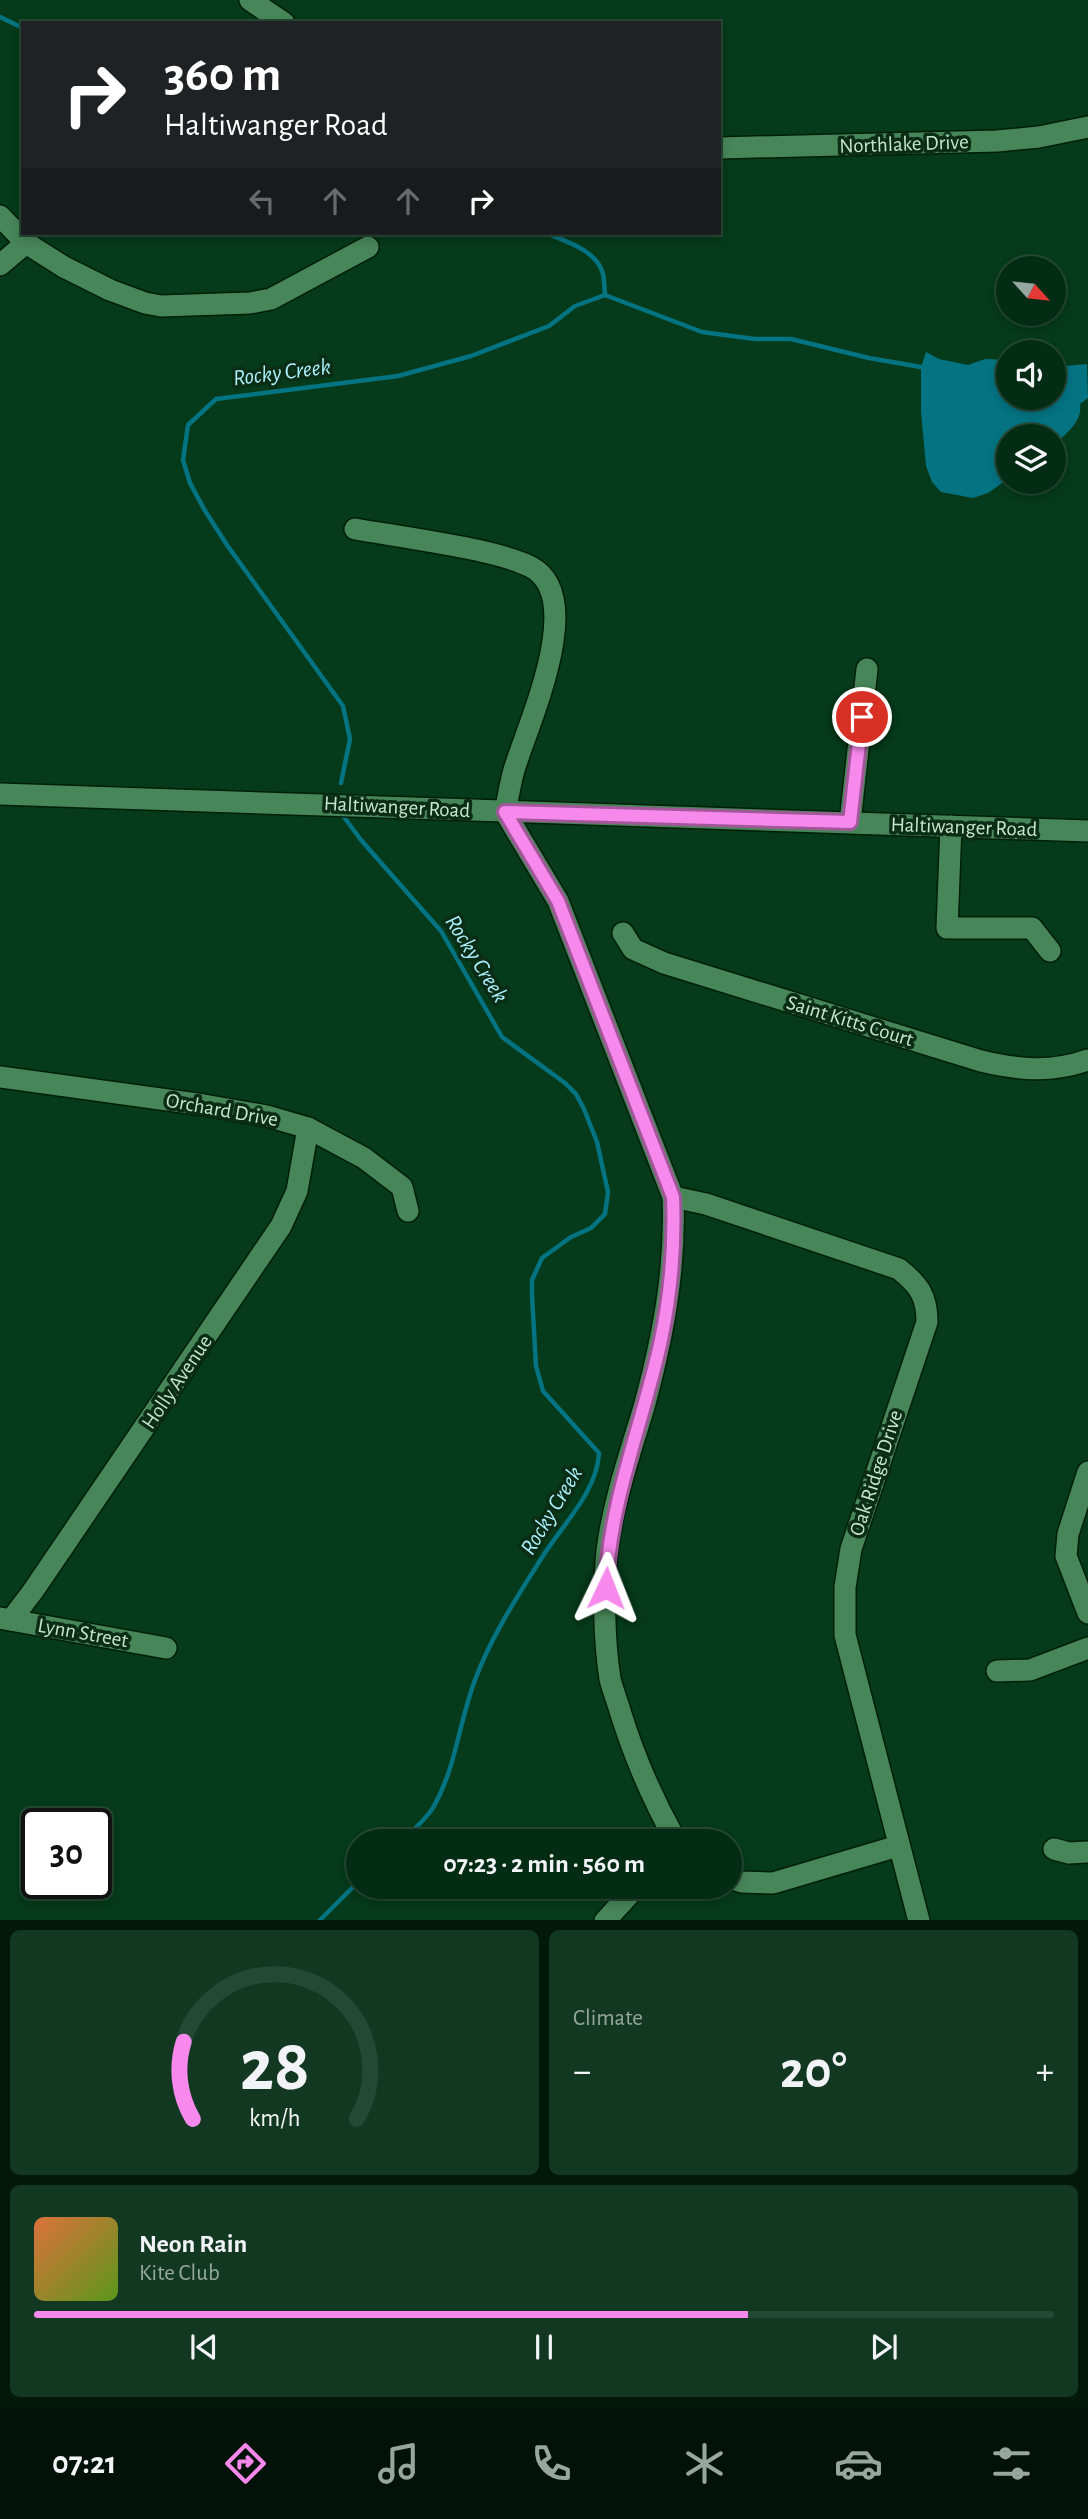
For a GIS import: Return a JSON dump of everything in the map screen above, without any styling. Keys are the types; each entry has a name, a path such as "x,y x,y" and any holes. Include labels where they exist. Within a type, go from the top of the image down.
{"street":[{"path":"250,0 281,21"},
{"name":"Northlake Drive","path":"721,148 996,141 1039,137 1088,127"},
{"path":"0,216 26,243 64,267 110,290 145,303 175,307 250,303 271,299 368,247"},
{"path":"0,265 26,243"},
{"path":"355,529 454,545 520,562 542,574 552,592 555,607 552,643 541,690 514,771 505,812 558,901 673,1197 675,1239 669,1295 661,1341 616,1505 607,1551 605,1607 611,1679 649,1792 669,1829"},
{"path":"850,822 867,669"},
{"name":"Haltiwanger Road","path":"0,794 1088,831"},
{"path":"951,826 947,928 1032,928 1050,951"},
{"name":"Saint Kitts Court","path":"623,933 633,949 664,963 981,1061 1031,1071 1060,1069 1088,1060"},
{"name":"Orchard Drive","path":"0,1077 204,1105 267,1116 308,1128 364,1158 402,1187 408,1211"},
{"name":"Holly Avenue","path":"6,1619 33,1591 147,1427 281,1226 296,1191 308,1128"},
{"name":"Oak Ridge Drive","path":"673,1197 706,1204 899,1269 914,1281 927,1304 927,1322 851,1549 845,1587 845,1635 919,1920"},
{"path":"1088,1472 1068,1534 1066,1556 1088,1613"},
{"name":"Lynn Street","path":"6,1619 166,1648"},
{"path":"997,1671 1030,1670 1088,1648"},
{"path":"742,1882 773,1883 898,1846"},
{"path":"1054,1849 1069,1853 1088,1852"},
{"path":"605,1920 624,1899"}],"water":[{"path":"926,352 939,359 968,365 985,359 996,359 996,410 1066,410 1066,366 1087,364 1088,398 1080,404 1079,416 1066,434 1066,424 996,424 996,487 973,498 941,492 932,482 926,466 921,412 921,367"}],"waterway":[{"name":"Rocky Creek","path":"0,17 21,27"},
{"name":"Rocky Creek","path":"551,235 593,257 603,274 605,295"},
{"path":"605,295 702,332 755,339 791,339 869,358 921,367"},
{"name":"Rocky Creek","path":"341,783 350,739 343,706 204,509 190,483 183,460 188,425 216,399 398,376 471,356 549,326 575,306 605,295"},
{"name":"Rocky Creek","path":"341,813 361,840 441,931 502,1037 576,1094 597,1142 608,1192 605,1214 591,1228 571,1237 542,1258 532,1280 536,1366 543,1391 599,1453 597,1468 577,1509 532,1573 489,1648 475,1680 441,1791 434,1806 414,1829"},
{"name":"Rocky Creek","path":"320,1920 346,1894"}],"route":[{"path":"606,1588 607,1551 616,1505 661,1341 669,1295 675,1239 673,1197 558,901 505,812 850,822 862,717"}]}
